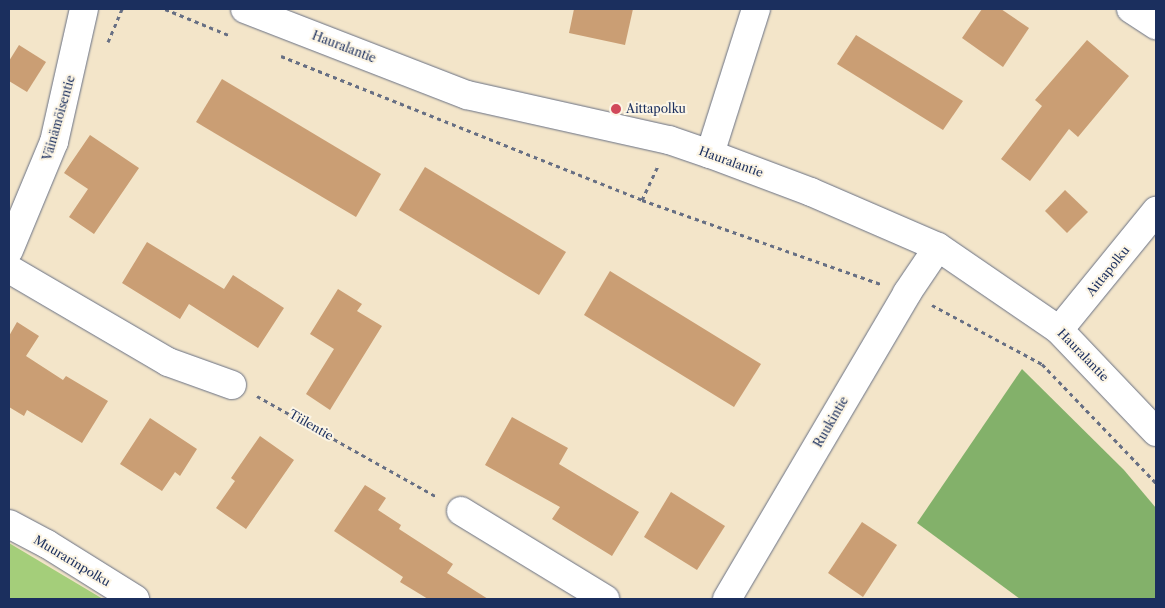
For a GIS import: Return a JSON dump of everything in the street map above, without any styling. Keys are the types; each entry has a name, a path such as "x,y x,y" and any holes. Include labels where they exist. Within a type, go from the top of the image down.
{"street":[{"name":"Väinämöisentie","path":"9,250 54,142 84,9"},
{"name":"Hauralantie","path":"245,9 467,94 669,140 710,154 811,192 938,247 1059,330 1156,432"},
{"path":"710,154 756,9"},
{"path":"1130,9 1156,25"},
{"name":"Aittapolku","path":"1059,330 1156,211"},
{"name":"Ruukintie","path":"727,599 907,293 938,247"},
{"path":"9,269 168,362 232,385"},
{"path":"461,511 605,599"},
{"name":"Muurarinpolku","path":"9,524 47,544 134,599"}],"path":[{"path":"165,9 237,38"},
{"path":"273,53 642,200 907,293 975,325 1042,364 1156,483"},
{"path":"642,200 669,140"},
{"name":"Tiilentie","path":"232,385 268,400 461,511"}],"green space":[{"path":"1022,369 1124,470 1156,508 1156,599 1020,599 917,523"},
{"path":"9,543 103,599 9,599"}],"building":[{"path":"574,9 633,9 625,45 569,33"},
{"path":"982,9 1001,9 1029,28 1003,67 962,38"},
{"path":"856,35 963,101 943,130 837,64"},
{"path":"1087,40 1129,76 1078,137 1069,129 1030,181 1001,159 1042,106 1035,100"},
{"path":"19,45 46,62 27,92 9,81 9,61"},
{"path":"222,79 381,174 356,217 196,122"},
{"path":"90,135 139,168 94,234 69,217 88,189 64,173"},
{"path":"425,167 566,252 539,295 399,210"},
{"path":"1065,190 1088,212 1067,233 1045,211"},
{"path":"147,242 224,289 233,275 284,308 258,348 189,304 180,319 122,283"},
{"path":"610,271 761,364 734,407 584,315"},
{"path":"338,289 362,304 357,311 382,326 330,410 306,394 334,349 310,334"},
{"path":"17,322 39,336 26,356 63,380 66,376 108,401 82,443 27,410 24,416 9,407 9,336"},
{"path":"512,417 568,448 559,464 639,512 612,556 552,519 560,507 485,465"},
{"path":"150,418 197,449 180,476 175,472 162,491 120,464"},
{"path":"260,436 294,460 246,529 216,508 235,481 231,478"},
{"path":"365,485 386,498 378,510 401,525 399,529 453,564 447,573 488,599 428,599 400,582 403,577 334,531"},
{"path":"671,492 725,526 697,570 644,537"},
{"path":"862,522 897,545 863,597 828,573"}],"place":[{"name":"Aittapolku","path":"616,109"}]}
